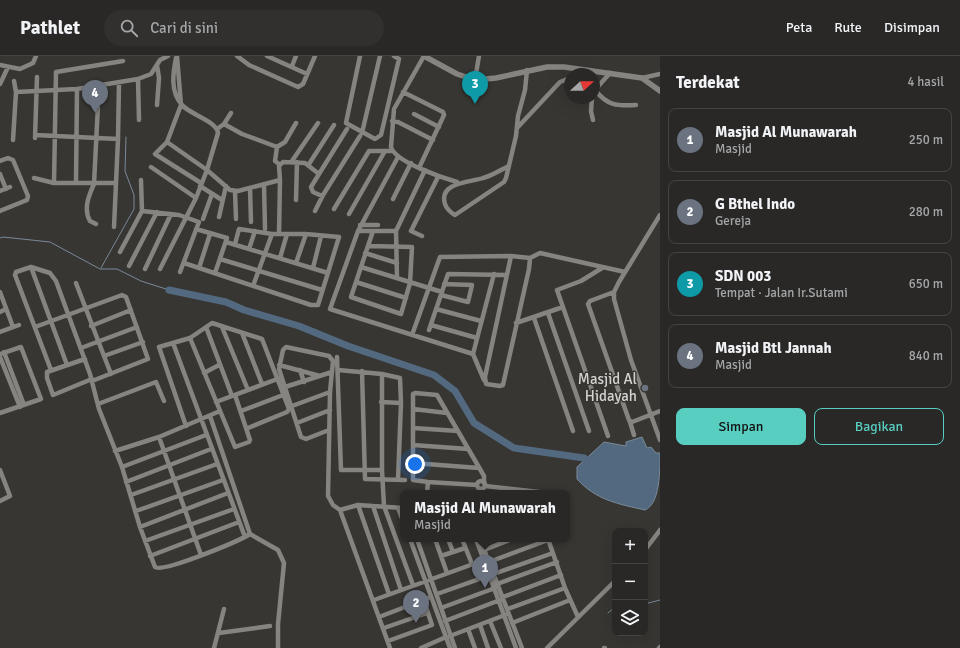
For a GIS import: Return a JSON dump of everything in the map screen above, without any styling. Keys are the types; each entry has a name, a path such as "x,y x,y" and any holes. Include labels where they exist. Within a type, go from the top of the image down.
{"street":[{"path":"0,64 20,69 33,63 36,56"},
{"path":"16,92 77,89 138,79 151,74 162,59 168,56"},
{"path":"176,56 173,83 181,105 218,129"},
{"path":"237,56 249,65 298,87 303,84 315,56"},
{"path":"267,56 307,74"},
{"path":"292,66 296,56"},
{"path":"360,56 346,121 348,125 361,135 375,139 381,135 399,59 394,56"},
{"path":"315,211 322,196 361,135 380,56"},
{"path":"392,152 392,121 394,109 424,56 457,74 475,80 496,78 527,70 559,67 642,78 660,74"},
{"path":"475,80 479,56"},
{"path":"54,183 57,91 56,73 59,70 123,61"},
{"path":"157,65 159,78 157,105"},
{"path":"0,84 8,67"},
{"path":"457,182 447,192 444,198 446,207 454,215 501,185 506,178 517,128 518,116 526,85 527,70"},
{"path":"600,83 610,73"},
{"path":"37,77 35,136 56,135 118,139"},
{"path":"642,78 660,91"},
{"path":"138,79 139,120"},
{"path":"13,140 16,92 14,81"},
{"path":"517,128 557,85 564,81"},
{"path":"114,227 119,83"},
{"path":"96,224 90,221 87,211 89,197 94,184 99,85"},
{"path":"76,183 77,89"},
{"path":"403,92 443,112 444,115 419,168"},
{"path":"600,97 609,103 636,105"},
{"path":"592,104 593,120"},
{"path":"181,105 167,142 155,154 222,200"},
{"path":"160,269 196,198 207,170 218,129 224,124 231,113"},
{"path":"414,114 439,127"},
{"path":"392,121 398,122 433,140"},
{"path":"296,123 285,142 278,147 275,161 280,164 295,162 309,164 319,174"},
{"path":"296,200 295,162 318,123"},
{"path":"224,124 242,134 278,147"},
{"path":"309,164 334,125"},
{"path":"322,196 313,192 311,187 347,130"},
{"path":"167,142 235,192 280,180"},
{"path":"334,209 368,152 371,150 392,152 398,157 438,177 457,182 484,178 509,166"},
{"path":"349,214 385,151"},
{"path":"398,157 360,225 330,309 473,354"},
{"path":"0,161 8,158 13,160 28,196 27,200 0,211"},
{"path":"393,199 411,163"},
{"path":"279,234 280,164"},
{"path":"151,167 196,198"},
{"path":"397,278 396,230 425,170"},
{"path":"0,174 8,188 0,191"},
{"path":"422,236 411,231 438,177"},
{"path":"34,178 54,183 116,183"},
{"path":"120,252 142,211 141,180"},
{"path":"264,184 265,229"},
{"path":"219,216 226,186"},
{"path":"250,188 251,222"},
{"path":"235,192 236,219"},
{"path":"203,219 212,194"},
{"path":"142,211 171,214 198,220 180,272"},
{"path":"129,266 157,212"},
{"path":"145,269 171,214"},
{"path":"660,215 614,292 615,308 623,335 660,440"},
{"path":"360,225 378,225"},
{"path":"196,229 227,238 215,273"},
{"path":"184,263 312,305 318,305 339,237 306,234 272,234 239,229 234,244"},
{"path":"358,231 396,230"},
{"path":"248,249 255,231"},
{"path":"368,246 412,247 410,283 401,314 351,297 365,253 373,231"},
{"path":"199,268 210,234"},
{"path":"253,286 272,234"},
{"path":"280,258 287,234"},
{"path":"296,263 306,234"},
{"path":"312,268 321,236"},
{"path":"226,242 328,273"},
{"path":"365,253 397,263"},
{"path":"412,335 440,256 511,256 530,258 540,253 625,272"},
{"path":"484,380 511,256"},
{"path":"494,274 473,354 486,384 500,386 503,385 530,258"},
{"path":"220,259 322,290"},
{"path":"31,267 67,365"},
{"path":"51,370 15,274 31,267 52,274 85,359 98,404 122,467 140,528 150,556 156,567 160,569 201,555 250,534"},
{"path":"361,267 410,283 428,287 468,302 472,285 444,284"},
{"path":"602,268 581,281 558,290 608,436"},
{"path":"429,330 448,274 507,275"},
{"path":"356,282 406,298"},
{"path":"76,283 84,309 112,374"},
{"path":"614,292 590,301 588,304 634,435"},
{"path":"0,293 13,327"},
{"path":"35,327 50,320 122,295 126,297 143,342 148,360 53,394 46,376 48,372 85,359"},
{"path":"516,324 563,307"},
{"path":"0,312 6,309"},
{"path":"436,309 481,321"},
{"path":"91,326 131,310"},
{"path":"548,313 590,431"},
{"path":"534,318 573,430"},
{"path":"186,426 159,349 160,346 190,338 212,323 262,339 279,378 285,387 303,440 329,430"},
{"path":"0,332 19,325"},
{"path":"431,325 477,338"},
{"path":"81,348 137,327"},
{"path":"190,338 234,447 250,441 248,428 242,411 220,366 206,327"},
{"path":"222,327 248,390"},
{"path":"242,333 262,384"},
{"path":"104,356 143,342"},
{"path":"173,343 202,420 211,450 245,537"},
{"path":"0,412 22,406 41,399 20,346 2,353 22,406"},
{"path":"248,428 288,412 279,378 279,364 283,350 291,347 331,357 333,360 330,392 328,496 333,504 340,510 374,600 390,648"},
{"path":"0,357 22,406"},
{"path":"338,357 340,470 382,470"},
{"path":"279,364 320,376"},
{"path":"204,372 220,366"},
{"path":"300,370 304,382"},
{"path":"338,370 362,371 400,378 401,403 398,480"},
{"path":"362,371 366,480 405,480"},
{"path":"285,387 332,372"},
{"path":"382,374 382,479 384,506 413,585"},
{"path":"216,402 279,378"},
{"path":"98,404 156,382 164,401"},
{"path":"292,406 330,392"},
{"path":"481,487 484,477 439,398 434,394 414,393 413,480 428,482 481,487 514,490"},
{"path":"242,411 283,395"},
{"path":"381,402 401,403"},
{"path":"297,423 330,410"},
{"path":"413,410 447,413"},
{"path":"115,451 159,437 202,420 220,411"},
{"path":"630,422 660,411"},
{"path":"210,416 250,534 278,550 284,563 278,624 278,648"},
{"path":"654,422 660,420"},
{"path":"413,428 458,431"},
{"path":"122,467 206,436"},
{"path":"159,437 201,555"},
{"path":"413,445 468,449"},
{"path":"126,482 211,450"},
{"path":"413,462 479,468"},
{"path":"131,495 217,464"},
{"path":"0,470 10,496 0,501"},
{"path":"136,511 223,480"},
{"path":"427,490 428,482"},
{"path":"140,528 228,494"},
{"path":"340,510 358,505 400,508"},
{"path":"358,505 389,594"},
{"path":"373,506 401,590"},
{"path":"145,542 234,509"},
{"path":"150,556 239,522"},
{"path":"648,546 660,530"},
{"path":"411,542 448,637 455,648"},
{"path":"418,542 437,594 445,621 450,648"},
{"path":"436,542 447,573"},
{"path":"449,542 453,552"},
{"path":"463,542 472,564"},
{"path":"478,542 487,560"},
{"path":"481,542 516,648"},
{"path":"484,550 504,542"},
{"path":"374,600 472,564 542,542"},
{"path":"549,542 565,588 578,617"},
{"path":"441,556 466,548"},
{"path":"437,594 553,553"},
{"path":"441,608 556,562"},
{"path":"445,621 560,574"},
{"path":"546,648 612,584"},
{"path":"508,609 565,588"},
{"path":"379,617 432,597"},
{"path":"501,599 508,609 522,648"},
{"path":"512,623 570,600"},
{"path":"388,641 432,625 424,601"},
{"path":"214,648 224,610"},
{"path":"384,628 427,612"},
{"path":"421,648 435,645 448,637 505,615"},
{"path":"490,621 501,648"},
{"path":"480,625 488,648"},
{"path":"219,633 270,626"},
{"path":"468,629 475,648"}],"water":[{"path":"642,437 647,448 651,447 656,453 660,453 658,486 654,501 650,507 645,510 608,500 592,492 577,479 577,467 604,442 626,446 626,442"}],"waterway":[{"path":"101,268 134,209 134,195 125,171 126,137"},
{"path":"0,238 3,237 50,242 100,269 117,269 141,281 169,290"},
{"path":"169,290 226,302 244,310 299,326 348,346 434,375 455,391 474,423 514,448 584,458"},
{"path":"648,603 660,600"},
{"path":"608,613 612,610"}],"place":[{"name":"SDN 003","path":"475,104"},
{"name":"Masjid Btl Jannah","path":"95,113"},
{"name":"Masjid Al Hidayah","path":"645,388"},
{"name":"Masjid Al Munawarah","path":"485,588"},
{"name":"G Bthel Indo","path":"416,623"}]}
